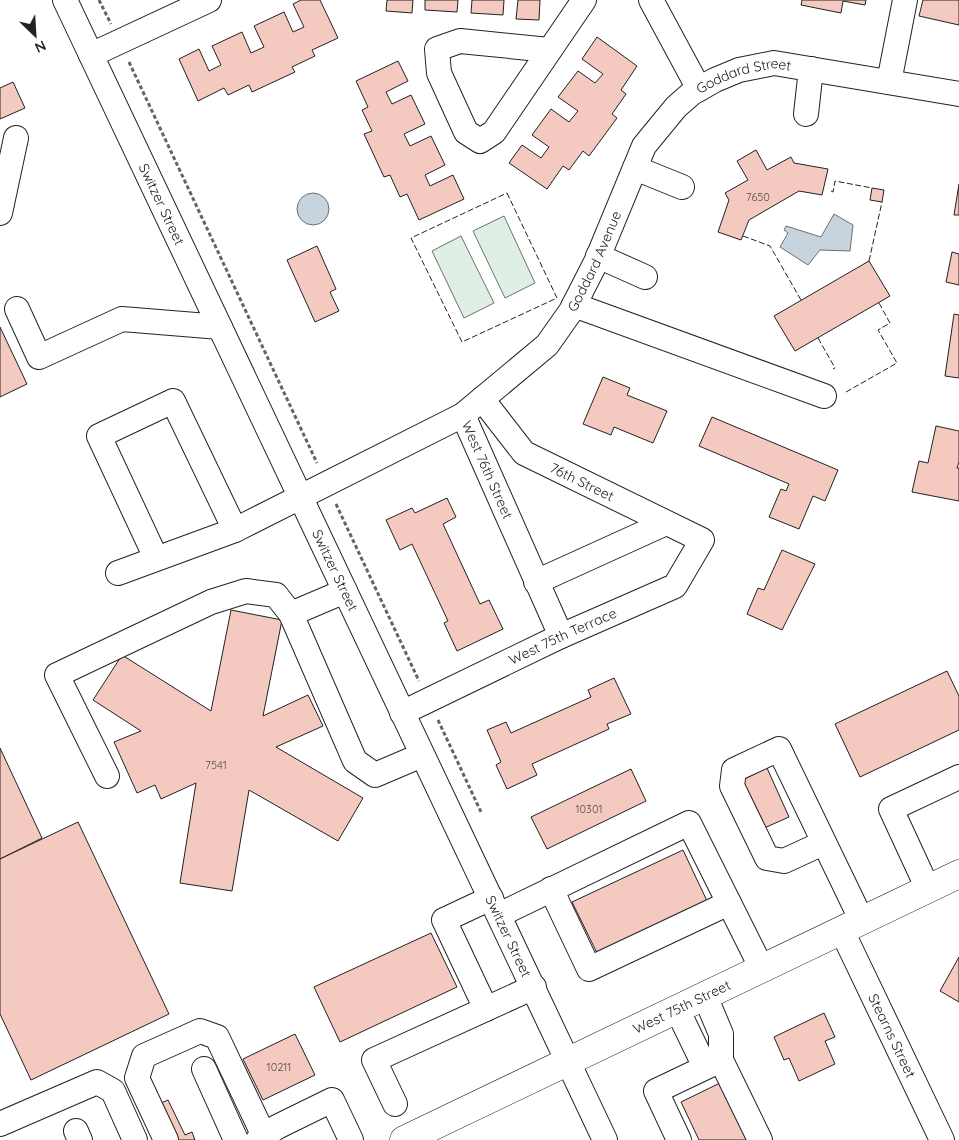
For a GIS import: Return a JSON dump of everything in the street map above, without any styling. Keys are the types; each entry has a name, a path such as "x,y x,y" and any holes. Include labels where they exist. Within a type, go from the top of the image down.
{"main road":[{"name":"West 75th Street","path":"404,1140 959,874"}],"street":[{"name":"Switzer Street","path":"65,0 534,988 604,1140"},
{"path":"91,55 209,0"},
{"path":"549,50 460,41 437,49 439,73 466,132 480,141 494,132 584,0"},
{"name":"Goddard Street","path":"651,0 699,89 739,70 774,63 959,94"},
{"path":"889,82 905,0"},
{"path":"806,114 811,69"},
{"name":"Goddard Avenue","path":"463,415 547,345 574,306 598,256 644,146 676,106 699,89"},
{"path":"0,213 16,138"},
{"path":"635,168 682,187"},
{"path":"598,256 645,277"},
{"path":"574,306 824,396"},
{"path":"17,309 39,357 122,319 220,327"},
{"name":"76th Street","path":"482,399 524,453 702,540"},
{"path":"156,558 99,436 173,401 236,530"},
{"name":"West 76th Street","path":"118,573 236,530 463,415 561,636"},
{"path":"536,582 666,523"},
{"name":"West 75th Terrace","path":"402,713 561,636 675,586 702,540"},
{"path":"107,776 57,675 211,602 246,591 276,595 291,614 355,761 375,775 422,755"},
{"path":"291,614 345,591"},
{"name":"Stearns Street","path":"823,843 784,861 767,858 732,786 734,770 779,749 823,843 852,926 942,1140"},
{"path":"928,889 891,809 959,777"},
{"path":"486,1009 444,920 552,889 689,823 762,969"},
{"path":"552,889 590,969 729,903"},
{"path":"395,1104 374,1060 534,988"},
{"path":"679,1140 656,1091 713,1063 721,1034 705,996"},
{"path":"677,1009 713,1063 760,1140"},
{"path":"166,1140 137,1078 144,1056 200,1031 217,1037 261,1138 277,1127 332,1100 351,1140"},
{"path":"204,1069 236,1140"},
{"path":"0,1124 97,1082 113,1091 136,1140"}],"path":[{"path":"100,0 114,31"},
{"path":"129,61 320,468"},
{"path":"335,501 422,686"},
{"path":"436,715 481,812"}],"green space":[{"path":"504,216 535,283 505,298 473,231"},
{"path":"461,236 494,303 464,318 432,251"}],"shaded area":[{"path":"313,193 319,194 324,198 328,203 328,215 324,220 319,224 313,225 307,224 302,220 298,215 297,209 298,203 302,198 307,194"},
{"path":"834,214 853,225 850,251 820,250 808,265 780,247 788,233 784,230 786,226 821,237"}],"building":[{"path":"301,0 320,0 338,38 312,50 315,56 292,67 295,72 252,92 249,85 228,95 224,88 198,101 179,59 199,49 209,71 221,65 212,46 242,32 251,53 264,47 254,26 284,12 293,32 304,27 293,4"},
{"path":"387,0 413,0 412,13 386,11"},
{"path":"425,0 458,0 457,12 425,10"},
{"path":"472,0 504,0 503,15 471,13"},
{"path":"518,0 540,0 539,20 516,19"},
{"path":"802,0 866,0 865,5 843,1 841,13 801,5"},
{"path":"923,0 959,0 959,25 919,16"},
{"path":"597,37 637,66 621,90 626,94 612,114 617,118 589,156 583,151 569,170 563,166 547,189 509,163 522,145 541,158 549,147 532,135 551,109 569,122 578,111 558,97 578,71 595,83 603,74 582,59"},
{"path":"398,61 408,81 386,92 392,104 411,95 425,124 404,134 410,146 431,136 445,165 425,175 430,186 453,175 464,199 419,220 407,194 400,197 390,175 384,177 364,134 372,131 362,110 368,107 356,81"},
{"path":"13,82 25,108 0,119 0,88"},
{"path":"756,150 767,170 791,157 794,163 828,169 822,195 799,191 749,220 741,240 718,232 729,200 725,193 748,180 737,161"},
{"path":"959,184 959,215 954,215"},
{"path":"872,188 884,190 882,202 870,200"},
{"path":"317,246 336,289 330,292 339,311 315,322 287,260"},
{"path":"952,252 959,254 959,285 946,282"},
{"path":"869,261 890,296 795,351 774,316"},
{"path":"954,314 959,315 959,378 945,376"},
{"path":"0,327 27,384 0,397"},
{"path":"603,377 630,388 627,395 667,411 653,443 614,427 611,435 583,424"},
{"path":"712,417 838,470 825,501 813,496 799,529 769,517 781,489 786,491 789,484 699,446"},
{"path":"936,426 959,431 959,462 957,468 959,468 959,501 912,492 919,461 928,463"},
{"path":"447,498 456,517 443,524 480,604 489,600 503,629 457,651 444,623 448,621 412,544 400,550 386,520 412,508 415,513"},
{"path":"782,550 815,564 782,630 747,614 758,588 764,590"},
{"path":"231,610 282,620 263,716 308,695 323,726 276,747 363,798 338,841 249,790 232,891 180,883 196,783 161,799 155,785 137,793 114,742 141,731 93,700 122,655 211,711"},
{"path":"947,671 959,696 959,730 860,777 835,724"},
{"path":"614,678 631,714 607,724 609,729 532,764 537,775 507,789 496,765 501,762 487,730 506,722 511,733 591,697 588,690"},
{"path":"0,748 42,838 0,859"},
{"path":"767,768 789,817 762,829 740,781"},
{"path":"631,769 646,801 547,849 531,817"},
{"path":"78,822 169,1014 31,1080 0,1014 0,859"},
{"path":"683,850 708,903 598,955 572,902"},
{"path":"431,933 457,987 340,1042 314,987"},
{"path":"959,957 959,1002 940,991"},
{"path":"824,1013 835,1037 825,1041 835,1064 799,1081 789,1058 784,1060 774,1037"},
{"path":"295,1034 315,1075 263,1100 243,1059"},
{"path":"722,1082 750,1140 699,1140 681,1102"},
{"path":"168,1100 185,1135 192,1132 195,1140 176,1140 178,1139 161,1103"}],"fence":[{"path":"831,191 833,192 835,181 872,188"},
{"path":"507,193 557,298 462,342 411,238 507,193"},
{"path":"869,261 882,202"},
{"path":"743,236 770,246 801,300"},
{"path":"846,392 897,363 878,330 890,323 879,303"},
{"path":"818,338 835,368 833,369"}]}
